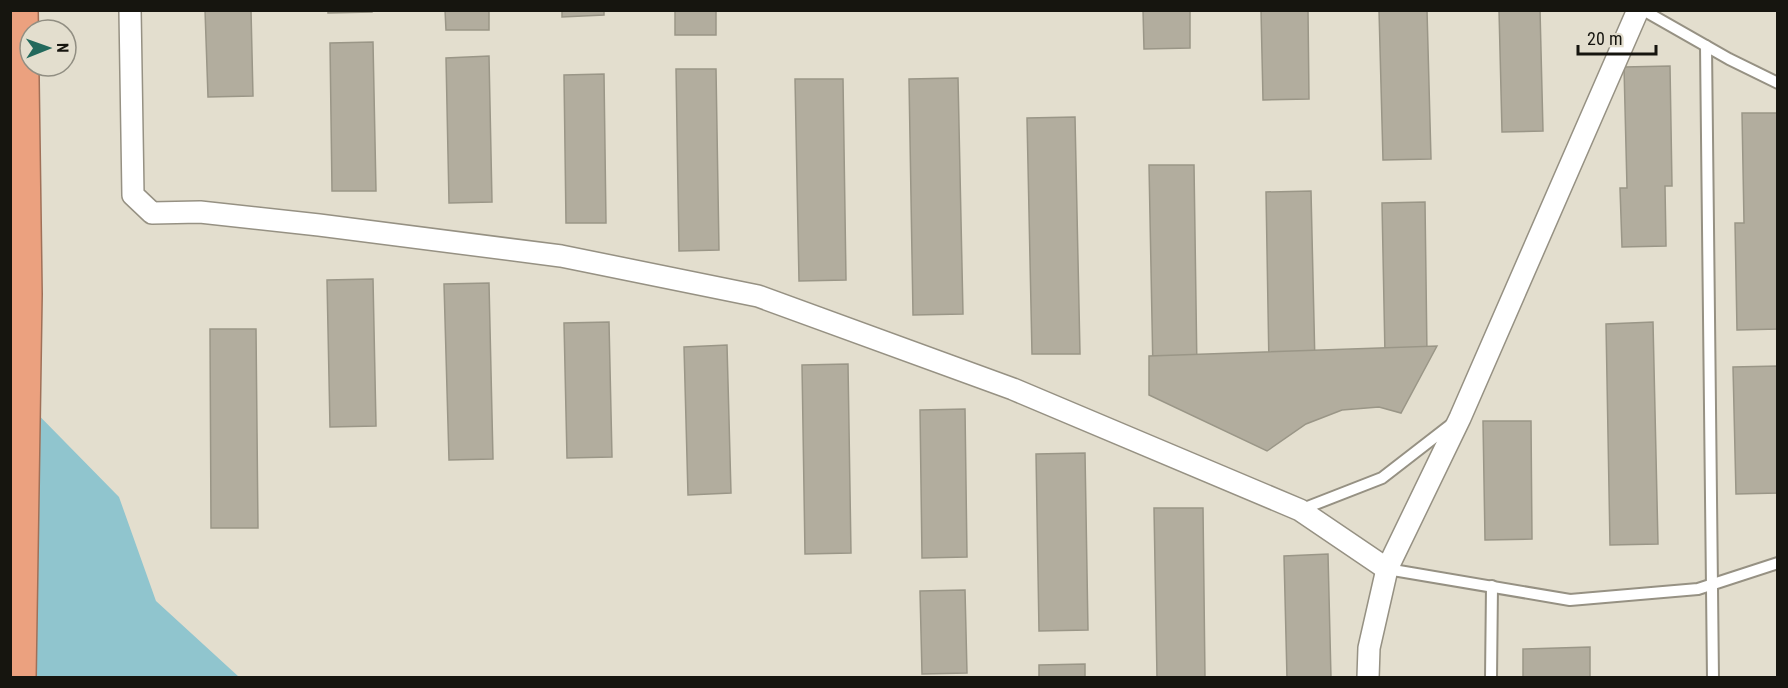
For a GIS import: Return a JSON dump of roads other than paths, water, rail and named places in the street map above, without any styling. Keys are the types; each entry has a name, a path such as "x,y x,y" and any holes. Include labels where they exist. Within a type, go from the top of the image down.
{"highway":[{"path":"21,10 34,678"},
{"path":"19,678 25,294"}],"street":[{"path":"130,10 133,195 152,213 200,212 561,256 758,296 1013,389 1300,510 1388,568"},
{"path":"1368,678 1369,648 1388,568 1460,418 1638,10"}],"lane":[{"path":"1643,10 1778,83"},
{"path":"1706,46 1713,678"},
{"path":"1300,510 1382,478 1460,418"},
{"path":"1388,568 1570,600 1698,589 1778,563"},
{"path":"1491,678 1492,586"}],"water":[{"path":"10,386 119,497 156,601 239,677 11,677"}]}
